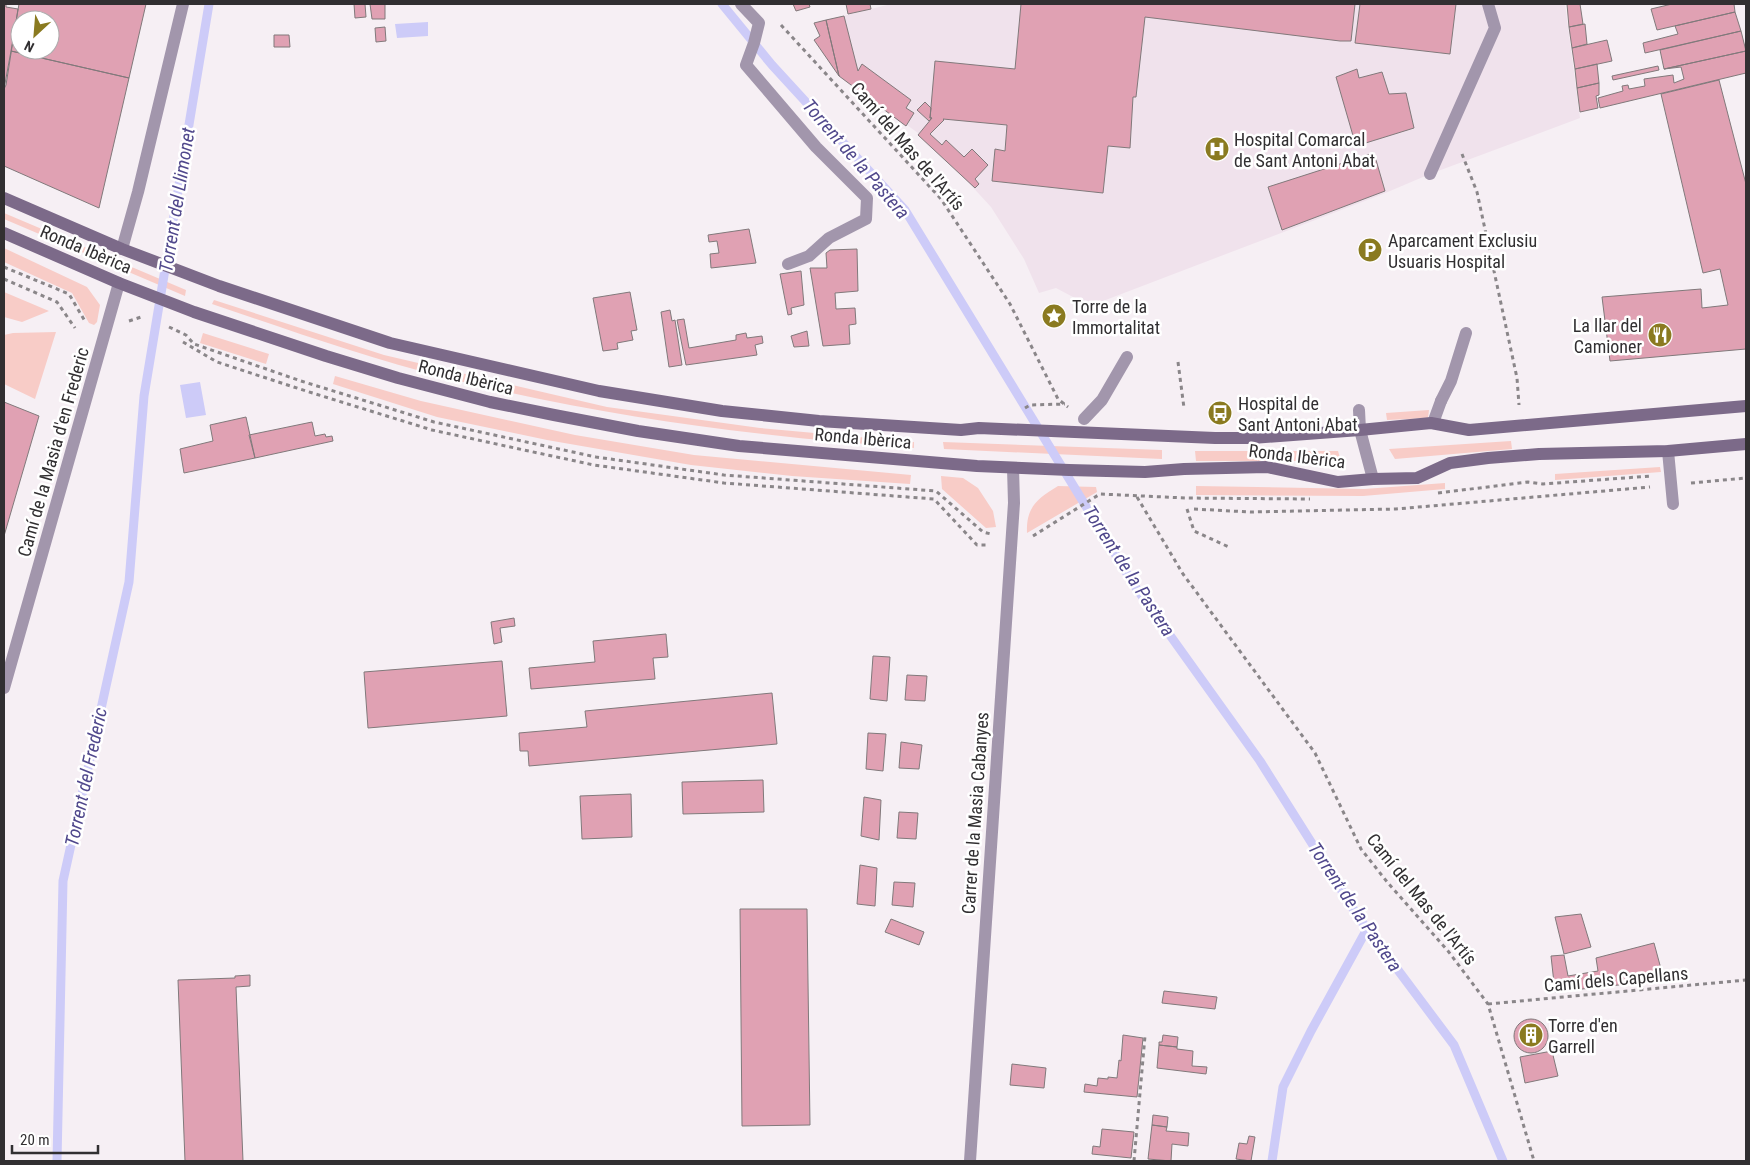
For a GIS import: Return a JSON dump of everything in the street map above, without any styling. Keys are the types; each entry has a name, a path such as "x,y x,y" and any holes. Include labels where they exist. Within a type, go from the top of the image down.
{"street":[{"path":"122,249 183,4"},
{"path":"741,4 759,23 746,65 816,147 867,198 866,219 829,238 809,256 788,264"},
{"path":"1430,174 1495,28 1488,4"},
{"name":"Ronda Ibèrica","path":"4,198 122,249 219,286 390,343 599,391 722,411 819,422 917,428 961,430 979,428 1252,438 1433,423 1469,430 1746,406"},
{"name":"Ronda Ibèrica","path":"4,233 119,283 194,312 398,378 526,410 638,431 739,446 1013,468 1145,472 1268,467 1338,482 1417,478 1450,463 1488,458 1539,454 1668,450 1746,444"},
{"name":"Camí de la Masia d'en Frederic","path":"4,688 8,658 119,283"},
{"path":"1433,423 1450,381 1466,333"},
{"path":"1084,419 1102,400 1127,357"},
{"path":"1359,410 1360,430 1373,479"},
{"path":"1668,450 1673,504"},
{"name":"Carrer de la Masia Cabanyes","path":"970,1161 1014,503 1013,468"}],"path":[{"name":"Camí del Mas de l'Artís","path":"776,19 940,199 1010,304 1058,399 1084,419"},
{"path":"1451,128 1477,192 1516,378"},
{"path":"4,267 69,294 87,326 105,333 129,321 149,314"},
{"path":"4,279 57,302 75,328"},
{"path":"167,325 172,329"},
{"path":"184,342 217,362 432,430 594,465 724,484 934,499 977,545 988,545"},
{"path":"1178,362 1184,408"},
{"path":"1430,494 1528,482 1543,484 1746,478"},
{"path":"1194,509 1250,512 1396,509 1585,491 1671,480"},
{"name":"Camí del Mas de l'Artís","path":"1318,499 1137,496 1183,574 1315,753 1361,850 1448,950 1488,1004 1534,1161"},
{"path":"1187,510 1194,531 1231,548"},
{"name":"Camí dels Capellans","path":"1488,1004 1746,980"},
{"path":"1134,1161 1145,1036"}],"shaded area":[{"name":"Hospital Comarcal de Sant Antoni Abat","path":"891,4 1565,4 1580,118 1090,306 1056,288 1039,293 1024,259 991,207 932,143 840,77 836,70 827,20"},
{"path":"4,213 186,290 185,296 4,219"},
{"path":"4,248 87,287 100,305 97,322 94,325 89,323 72,293 4,262"},
{"path":"4,292 49,311 22,322 4,317"},
{"path":"214,300 384,355 607,407 760,428 914,442 914,448 723,429 644,418 525,396 447,378 358,353 212,304"},
{"path":"56,332 35,399 4,384 4,335"},
{"path":"203,333 269,354 266,364 200,343"},
{"path":"335,376 421,401 575,435 694,455 911,475 910,484 792,476 691,465 547,440 437,417 333,384"},
{"path":"1429,410 1428,418 1387,420 1386,413"},
{"path":"1511,441 1512,449 1395,459 1389,449"},
{"path":"943,442 1162,450 1162,459 944,449"},
{"path":"1195,451 1338,451 1341,461 1196,461"},
{"path":"1660,467 1661,472 1555,480 1555,474"},
{"path":"941,476 963,478 978,488 993,511 996,527 986,528 942,489"},
{"path":"1445,483 1445,489 1363,496 1196,495 1196,486 1364,489"},
{"path":"1058,486 1096,487 1097,492 1027,533 1028,517 1034,505 1044,495"}],"water":[{"path":"428,22 428,36 397,38 395,24"},
{"path":"200,382 206,415 186,418 180,385"}],"building":[{"path":"4,4 6,4 6,7 18,9 10,10 10,60 4,89"},
{"path":"19,4 146,4 129,78 50,60 60,60 60,10 18,10"},
{"path":"354,4 365,4 366,17 355,18"},
{"path":"370,4 385,4 385,19 372,19"},
{"path":"793,4 809,4 810,7 796,11"},
{"path":"846,4 870,4 871,9 848,14"},
{"path":"1021,4 1355,4 1351,41 1145,17 1136,97 1133,97 1130,148 1108,146 1103,193 992,181 995,149 1005,151 1007,125 943,119 930,134 942,145 946,140 964,157 972,149 988,165 975,179 979,184 975,188 918,135 932,118 930,118 935,61 1015,69"},
{"path":"1360,4 1456,4 1450,54 1355,43"},
{"path":"1567,4 1580,4 1583,24 1569,27"},
{"path":"1672,4 1734,4 1735,12 1657,30 1651,9"},
{"path":"1735,12 1741,31 1645,53 1643,43 1678,34 1675,26"},
{"path":"844,16 858,71 862,64 911,100 906,108 914,113 906,126 839,76 826,20"},
{"path":"826,20 839,76 814,40 820,36 814,23"},
{"path":"1585,24 1587,44 1572,48 1569,27"},
{"path":"385,27 386,41 376,42 375,28"},
{"path":"1741,31 1746,51 1664,69 1660,50"},
{"path":"274,35 289,35 290,47 274,47"},
{"path":"1607,40 1612,61 1575,69 1572,48"},
{"path":"1746,51 1746,73 1600,108 1598,98 1623,91 1622,86 1628,85 1629,89 1645,86 1644,79 1673,75 1674,83 1684,79 1681,67 1664,69"},
{"path":"10,56 10,60 50,60 129,78 99,208 4,166 4,89"},
{"path":"1597,64 1599,83 1577,88 1575,69"},
{"path":"1658,66 1659,70 1613,80 1612,76"},
{"path":"1357,69 1359,78 1382,72 1389,94 1406,93 1414,128 1356,146 1336,77"},
{"path":"1719,80 1746,184 1746,349 1610,361 1602,297 1701,289 1702,308 1728,305 1720,269 1703,273 1661,94"},
{"path":"1599,83 1599,95 1596,96 1598,108 1580,112 1577,88"},
{"path":"925,102 931,108 930,118 932,118 929,121 917,110"},
{"path":"1374,153 1385,191 1282,230 1268,187"},
{"path":"749,229 756,263 711,268 710,254 719,253 717,241 709,242 708,235"},
{"path":"857,249 858,291 835,293 836,309 855,308 856,324 849,325 850,344 823,346 810,268 827,268 826,253 830,250"},
{"path":"801,271 804,305 791,308 792,314 788,315 780,274"},
{"path":"630,292 637,330 631,331 633,340 617,343 618,349 603,351 593,298"},
{"path":"670,310 672,321 675,320 682,365 669,367 661,312"},
{"path":"684,319 689,348 736,340 736,335 746,333 747,338 762,336 763,343 755,345 757,355 686,365 677,320"},
{"path":"807,331 809,346 794,347 791,336"},
{"path":"4,402 39,416 4,536"},
{"path":"246,417 255,458 184,473 180,449 213,441 210,425"},
{"path":"312,422 315,436 325,434 326,437 332,436 333,441 255,458 249,435"},
{"path":"514,618 515,626 500,628 502,642 494,644 491,622"},
{"path":"666,634 668,657 653,658 655,679 531,689 529,668 595,662 593,641"},
{"path":"873,656 890,657 887,701 870,699"},
{"path":"502,661 507,716 368,728 364,672"},
{"path":"907,675 927,676 925,701 905,700"},
{"path":"772,693 777,744 529,766 528,751 520,751 519,733 587,727 585,711"},
{"path":"868,733 886,734 883,771 866,769"},
{"path":"901,742 922,745 919,769 899,768"},
{"path":"763,780 764,812 683,814 682,782"},
{"path":"631,794 632,837 582,839 580,796"},
{"path":"864,797 881,800 879,840 861,836"},
{"path":"899,812 918,813 916,839 897,838"},
{"path":"860,865 877,868 875,906 857,904"},
{"path":"894,882 915,883 913,907 892,905"},
{"path":"740,909 807,909 810,1125 742,1126"},
{"path":"1581,914 1591,947 1564,954 1555,917"},
{"path":"891,919 924,932 919,945 885,932"},
{"path":"1654,943 1664,980 1555,992 1551,956 1564,955 1568,976 1598,971 1596,958"},
{"path":"250,975 250,986 236,987 243,1161 185,1161 178,980 235,978 235,976"},
{"path":"1164,991 1217,997 1215,1009 1162,1003"},
{"name":"Torre d'en Garrell","path":"1531,1019 1538,1020 1543,1024 1547,1029 1547,1043 1543,1048 1538,1052 1531,1053 1524,1052 1519,1048 1515,1043 1514,1036 1515,1029 1519,1024 1524,1020"},
{"path":"1123,1035 1143,1038 1137,1097 1084,1092 1085,1084 1097,1086 1098,1078 1117,1078 1119,1060 1121,1061"},
{"path":"1163,1035 1178,1037 1177,1047 1159,1045 1159,1042 1162,1042"},
{"path":"1159,1045 1193,1051 1192,1066 1207,1067 1206,1074 1157,1068"},
{"path":"1552,1051 1558,1076 1525,1083 1520,1057"},
{"path":"1012,1064 1046,1068 1044,1088 1010,1085"},
{"path":"1153,1115 1168,1117 1167,1127 1152,1125"},
{"path":"1152,1125 1167,1127 1166,1131 1189,1133 1188,1146 1172,1144 1171,1161 1148,1159"},
{"path":"1102,1129 1134,1132 1131,1158 1092,1154 1093,1146 1100,1147"},
{"path":"1249,1136 1255,1137 1251,1161 1236,1159 1239,1143 1247,1144"}],"waterway":[{"name":"Torrent del Frederic","path":"57,1161 63,881 129,582 144,396 209,4"},
{"name":"Torrent de la Pastera","path":"722,4 772,65 905,210 1134,585 1260,761 1359,918 1454,1045 1503,1161"},
{"path":"1272,1161 1283,1087 1311,1031 1367,929"}],"place":[{"name":"Hospital Comarcal de Sant Antoni Abat","path":"1217,149"},
{"name":"Aparcament Exclusiu Usuaris Hospital","path":"1370,250"},
{"name":"Torre de la Immortalitat","path":"1054,316"},
{"name":"La llar del Camioner","path":"1660,335"},
{"name":"Hospital de Sant Antoni Abat","path":"1220,413"},
{"name":"Torre d'en Garrell","path":"1531,1035"}],"water label":[{"name":"Torrent del Llimonet","path":"177,200"}]}
